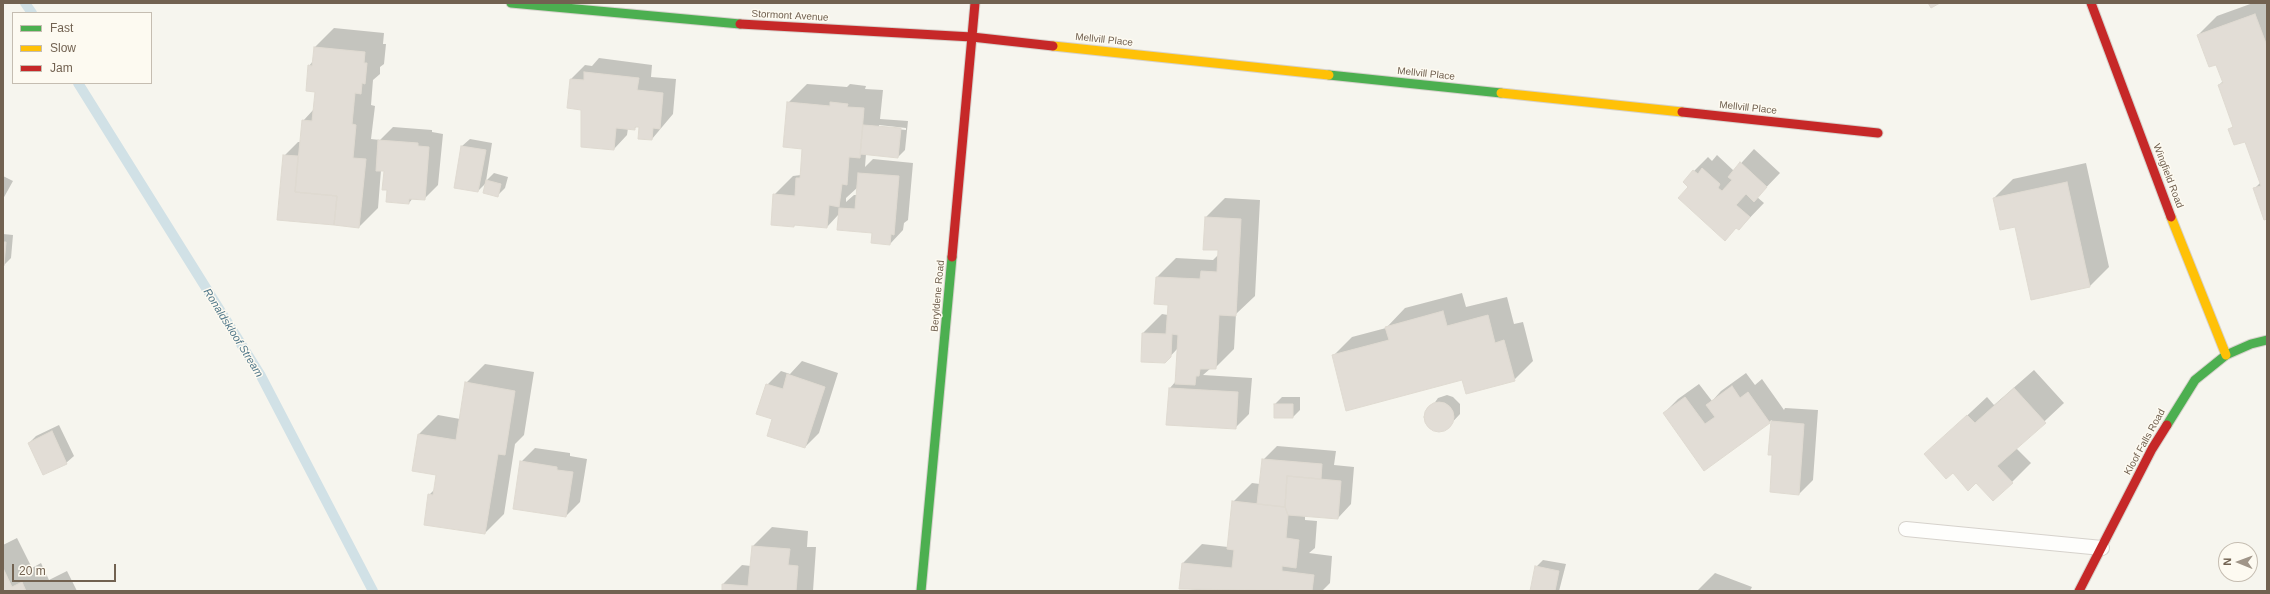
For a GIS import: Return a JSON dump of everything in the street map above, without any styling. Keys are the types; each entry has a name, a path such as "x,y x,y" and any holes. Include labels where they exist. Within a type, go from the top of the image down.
{"street":[{"name":"Stormont Avenue","path":"511,3 752,25 972,36"},
{"name":"Beryldene Road","path":"921,591 975,3"},
{"name":"Wingfield Road","path":"2091,3 2163,196 2226,355"},
{"name":"Mellvill Place","path":"972,36 1878,133"},
{"name":"Kloof Falls Road","path":"2079,591 2152,449 2195,380 2210,366 2226,355 2251,344 2267,340"}],"lane":[{"path":"1906,529 2102,548"}],"building":[{"path":"1928,3 1940,3 1931,8"},
{"path":"2255,14 2267,46 2267,219 2264,220 2253,188 2261,186 2245,142 2234,145 2228,129 2233,127 2218,85 2223,83 2216,65 2209,67 2197,35"},
{"path":"314,47 365,52 364,63 367,63 365,84 362,83 361,94 355,93 352,124 356,125 353,158 366,159 359,228 334,225 337,196 295,192 302,120 312,121 315,92 306,91 308,65 312,66"},
{"path":"584,72 639,78 637,90 663,93 660,129 653,128 652,140 638,139 639,127 635,127 635,130 616,128 614,150 581,147 581,110 567,108 570,79 584,80"},
{"path":"787,102 830,106 830,102 848,104 847,107 864,108 860,158 849,157 847,185 842,184 839,207 829,205 827,228 794,225 794,227 771,225 773,194 795,196 796,178 800,178 802,149 783,147"},
{"path":"863,125 901,128 898,158 860,154"},
{"path":"378,140 418,143 418,146 429,147 425,200 409,199 409,204 386,202 387,190 382,190 384,171 376,171"},
{"path":"461,146 486,150 478,192 454,188"},
{"path":"283,155 298,156 295,192 337,196 334,225 277,220"},
{"path":"1740,162 1767,187 1754,202 1746,194 1736,205 1750,217 1739,230 1736,228 1725,241 1678,198 1688,187 1683,182 1693,170 1698,174 1702,168 1720,184 1718,188 1722,191 1732,180 1728,177"},
{"path":"858,173 899,176 894,235 891,234 890,245 871,243 872,233 837,230 839,208 855,209"},
{"path":"486,180 501,184 498,197 483,193"},
{"path":"2067,182 2090,287 2031,300 2015,227 2000,230 1993,198"},
{"path":"1205,217 1241,219 1236,316 1219,315 1216,369 1200,369 1199,376 1196,376 1195,385 1175,384 1178,335 1172,334 1171,357 1165,363 1141,362 1142,333 1166,334 1168,305 1154,304 1156,277 1200,279 1201,271 1217,272 1218,250 1203,250"},
{"path":"3,242 6,242 4,266 3,266"},
{"path":"1443,311 1447,326 1488,315 1495,343 1504,340 1515,381 1466,394 1462,380 1346,411 1332,355 1389,340 1385,327"},
{"path":"787,374 825,387 805,448 767,436 772,419 756,414 766,384 783,389"},
{"path":"465,382 515,391 505,455 498,454 485,534 424,525 428,494 433,495 436,475 412,471 418,434 456,440"},
{"path":"1732,386 1740,398 1748,392 1770,423 1704,471 1663,413 1685,397 1705,424 1715,417 1706,405"},
{"path":"1169,388 1238,392 1236,429 1166,425"},
{"path":"2014,388 2046,423 1997,466 2013,483 1993,501 1976,483 1968,491 1953,473 1946,479 1924,454 1967,415 1975,423"},
{"path":"1439,402 1445,403 1453,411 1453,423 1445,431 1439,432 1433,431 1425,423 1424,417 1425,411 1433,403"},
{"path":"1274,404 1293,404 1293,418 1274,418"},
{"path":"1771,421 1804,424 1799,495 1770,492 1772,455 1768,455"},
{"path":"52,431 67,464 43,475 28,443"},
{"path":"1262,459 1322,464 1321,479 1287,476 1285,507 1257,504"},
{"path":"520,461 557,467 557,470 573,472 566,517 513,509"},
{"path":"1287,476 1341,481 1338,519 1288,515 1285,507"},
{"path":"1232,501 1285,507 1288,515 1286,538 1299,540 1296,568 1282,566 1282,571 1314,575 1312,591 1179,589 1182,563 1232,568 1234,550 1227,549"},
{"path":"752,546 790,549 788,565 798,566 796,591 722,591 722,584 748,586"},
{"path":"1535,566 1559,571 1555,591 1530,591"},
{"path":"3,568 12,587 22,582 26,591 3,591"}],"waterway":[{"name":"Ronaldskloof Stream","path":"25,3 31,12"},
{"name":"Ronaldskloof Stream","path":"79,84 261,376 373,591"}],"traffic: fast":[{"path":"511,3 740,24"},
{"path":"1329,75 1501,93"},
{"path":"921,591 952,257"},
{"path":"2167,425 2195,380 2226,355 2251,344 2267,340"}],"traffic: slow":[{"path":"1053,46 1329,75"},
{"path":"1501,93 1682,112"},
{"path":"2171,217 2226,355"}],"traffic: jam":[{"path":"952,257 975,3"},
{"path":"2091,3 2171,217"},
{"path":"740,24 972,37 1053,46"},
{"path":"1682,112 1878,133"},
{"path":"2079,591 2152,449 2167,425"}]}
